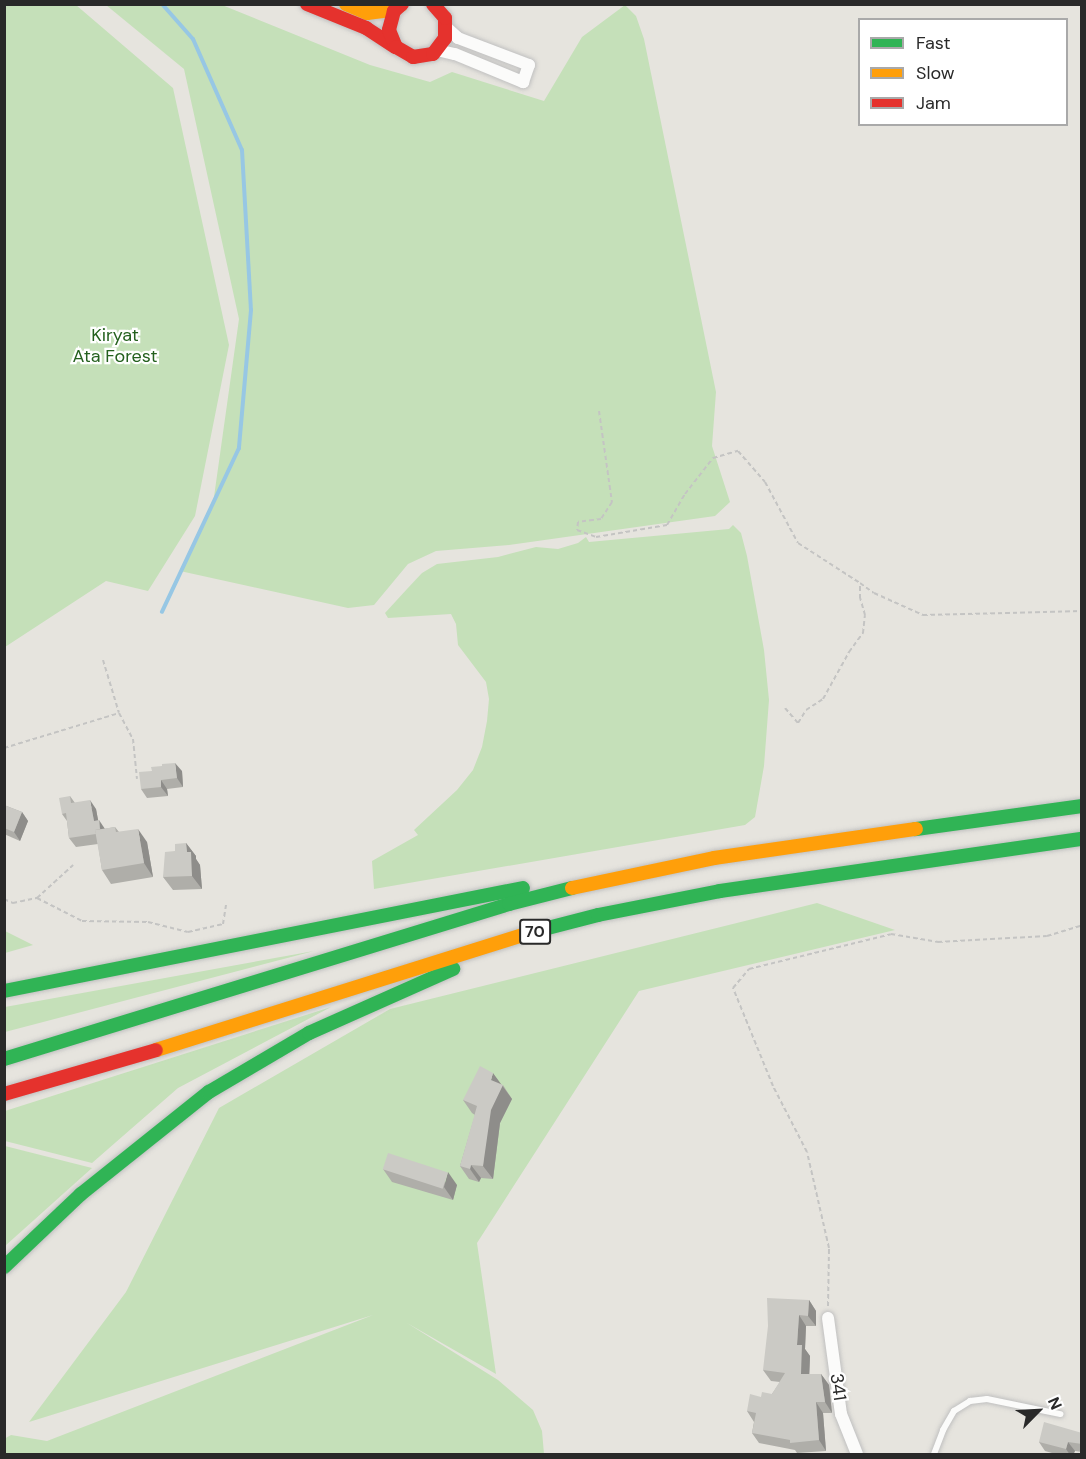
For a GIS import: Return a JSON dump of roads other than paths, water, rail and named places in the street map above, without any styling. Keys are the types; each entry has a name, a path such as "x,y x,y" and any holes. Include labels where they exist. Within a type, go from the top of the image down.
{"main road":[{"path":"307,4 366,28 413,57 423,57 437,50 445,38 447,28 438,7"},
{"path":"346,4 367,13 391,10 401,5"},
{"path":"396,47 389,30 390,20 401,5"},
{"name":"70","path":"4,1059 509,904 640,872 764,850 1082,806"},
{"name":"70","path":"4,1094 145,1053 518,936 656,903 769,883 1082,839"},
{"path":"4,991 489,894 764,850"},
{"path":"4,1267 81,1194 209,1092 309,1033 370,1003 486,955 656,903"}],"street":[{"path":"437,50 523,82 529,65 458,38 447,28"},
{"name":"341","path":"828,1318 842,1414 856,1455"}],"lane":[{"path":"934,1455 942,1430 954,1411 970,1401 987,1399 1060,1414"}],"waterway":[{"path":"162,4 193,39 242,150 251,310 239,448 162,612"}],"park label":[{"name":"Kiryat Ata Forest","path":"115,346"}]}
